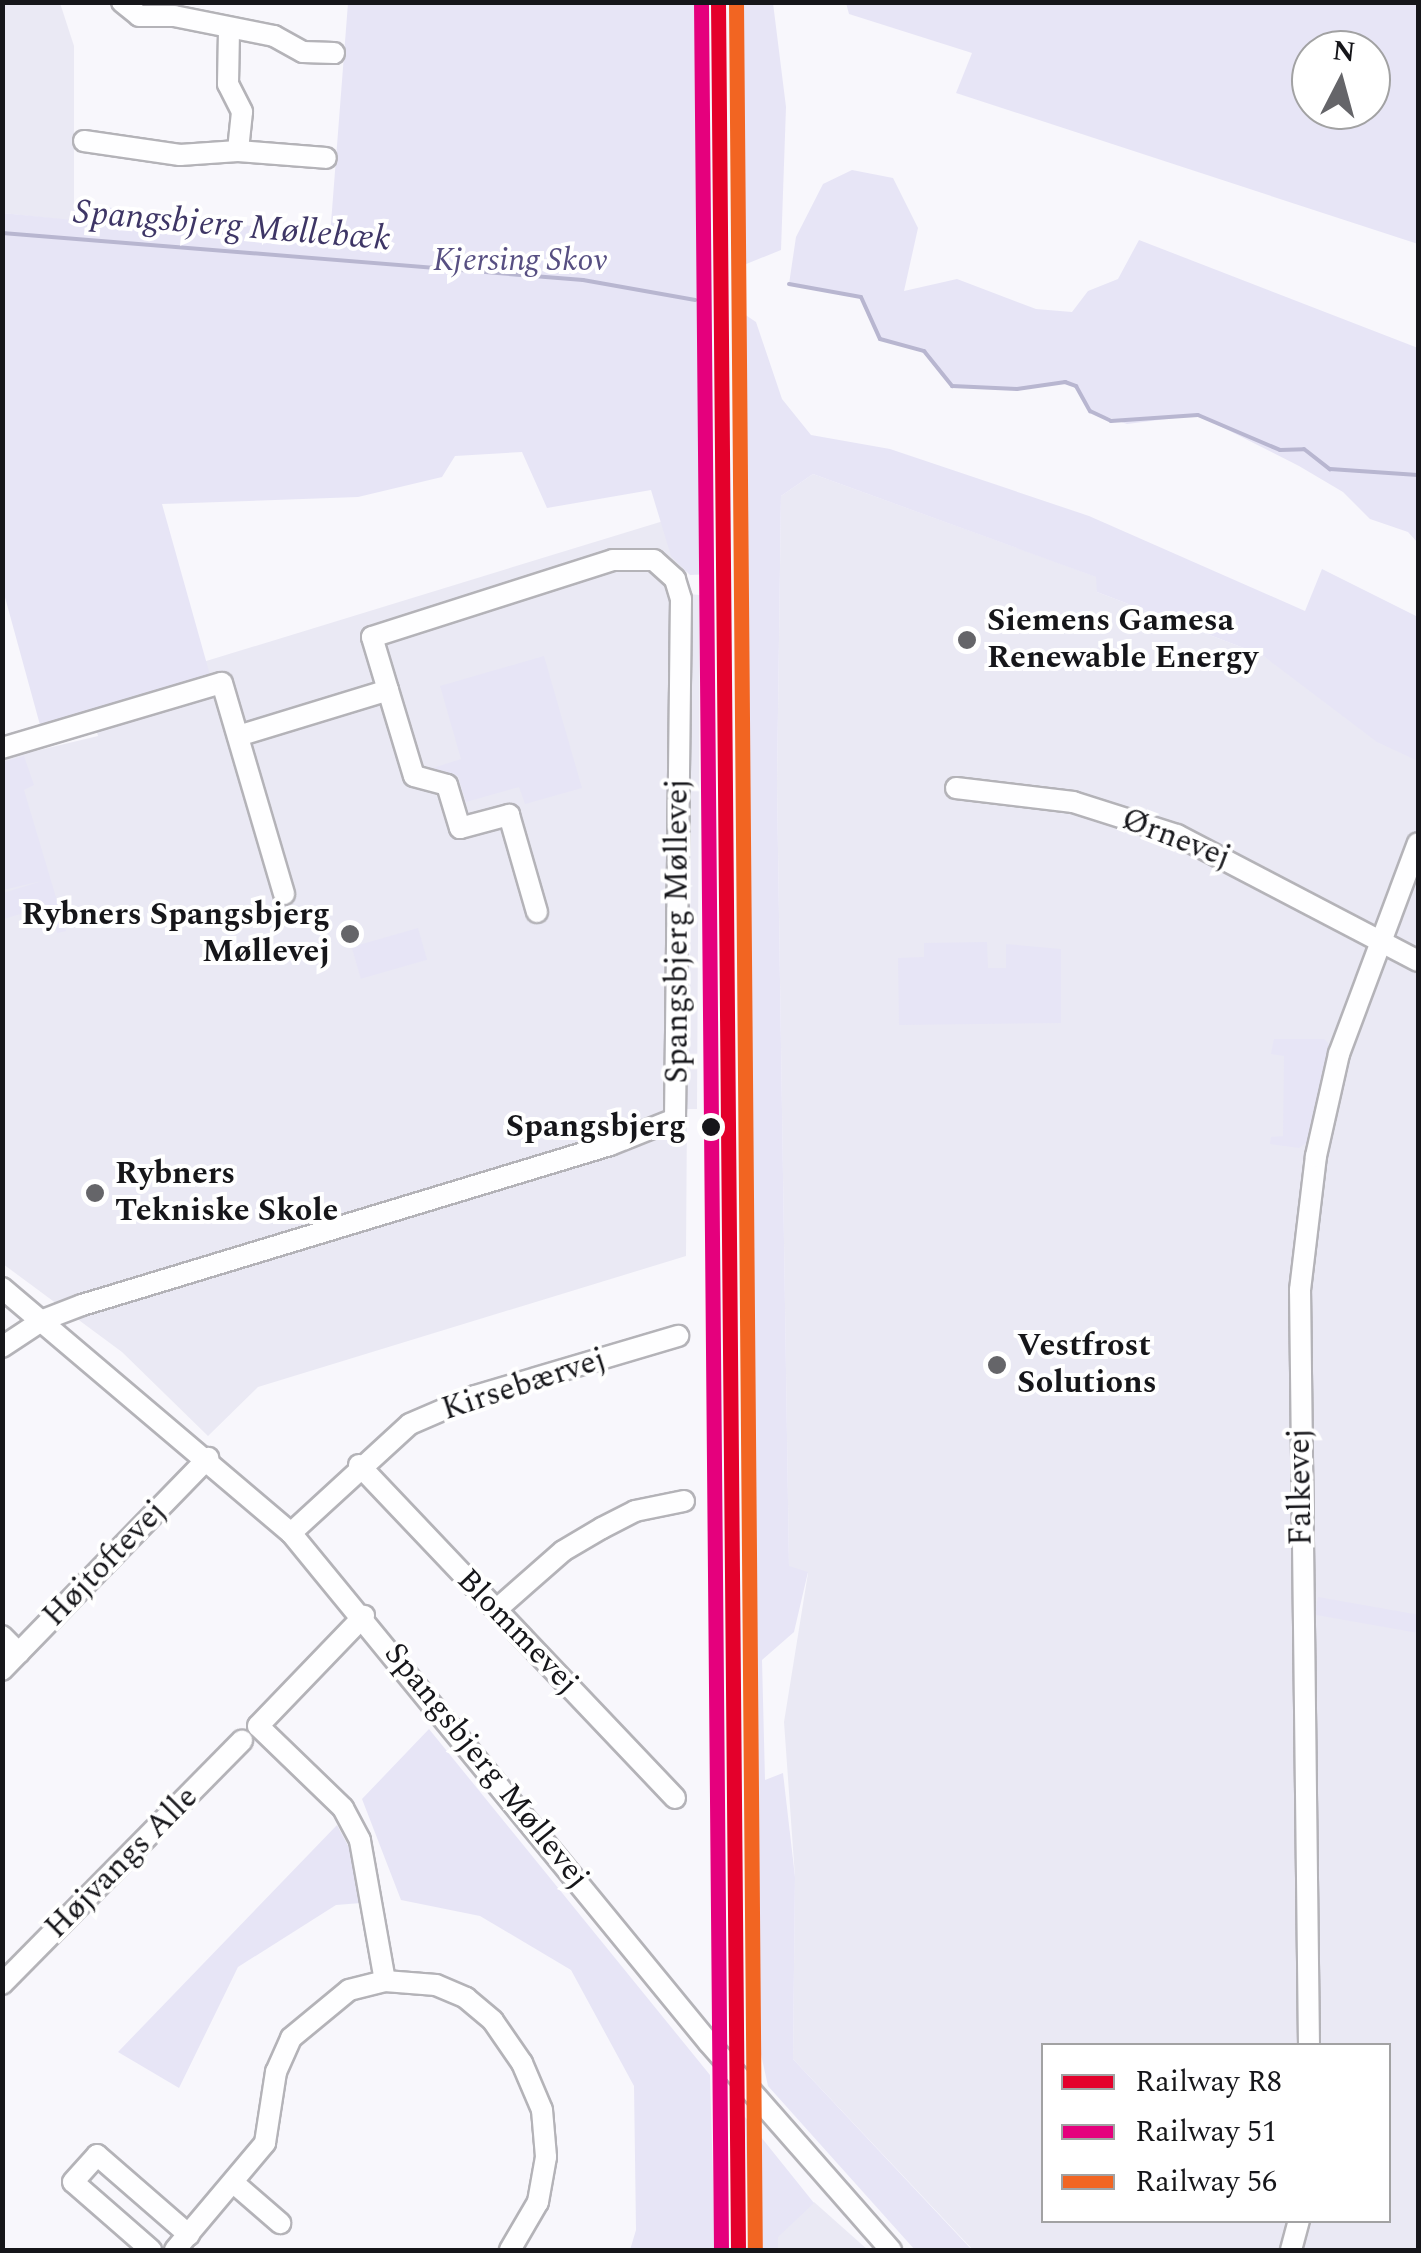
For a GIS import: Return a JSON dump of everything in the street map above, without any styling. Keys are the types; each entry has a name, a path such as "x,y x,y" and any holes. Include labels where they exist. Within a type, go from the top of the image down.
{"street":[{"path":"122,2 139,16 174,16 334,53"},
{"path":"229,31 228,84 242,112 238,151"},
{"path":"84,140 180,155 238,151 326,158"},
{"name":"Spangsbjerg Møllevej","path":"43,1320 665,1128 674,1119 681,598 675,579 654,560 633,555 372,637 414,776 447,784 460,828 509,815 536,912"},
{"path":"2,748 222,683 284,894"},
{"path":"238,736 388,690"},
{"name":"Ørnevej","path":"956,788 1073,802 1178,835 1418,961"},
{"name":"Falkevej","path":"1308,2043 1300,1290 1331,1084 1378,938 1418,843"},
{"name":"Spangsbjerg Møllevej","path":"2,1288 208,1458 291,1533 364,1616 710,2044 891,2250"},
{"path":"2,1347 43,1320"},
{"name":"Kirsebærvej","path":"291,1533 359,1466 410,1424 476,1396 678,1336"},
{"name":"Højtoftevej","path":"2,1670 208,1458"},
{"name":"Blommevej","path":"359,1466 675,1798"},
{"path":"496,1610 563,1551 602,1528 635,1512 684,1502"},
{"path":"364,1616 258,1726 343,1808 360,1840 385,1981"},
{"path":"2,1636 20,1653"},
{"name":"Højvangs Alle","path":"2,1984 242,1742"},
{"path":"152,2250 73,2182 97,2155 182,2243 235,2184 265,2143 276,2072 291,2038 349,1990 385,1981 436,1985 466,1998 493,2021 522,2063 542,2110 546,2156 538,2202 510,2250"},
{"path":"235,2184 280,2223"},
{"path":"1292,2250 1298,2223"}],"shaded area":[{"path":"2,3 60,3 74,46 74,221 3,213"},
{"path":"813,474 1097,577 1097,592 1262,655 1418,759 1418,2250 973,2250 793,2059 795,1877 784,1722 808,1573 789,1567 777,784 781,496"},
{"name":"Rybners Spangsbjerg Møllevej","path":"683,515 688,594 700,595 697,1109 687,1109 686,1256 258,1387 208,1436 122,1352 3,1264 2,759 98,736 93,717 154,697 154,677"},
{"path":"814,2202 868,2250 776,2250 776,2237"}],"green space":[{"name":"Kjersing Skov","path":"348,3 708,3 712,574 690,575 671,556 651,490 547,508 522,452 455,456 442,477 358,497 162,504 210,675 40,725 3,590 3,213 73,220 74,203 330,236"},
{"path":"732,3 773,3 786,107 781,250 734,269"},
{"path":"846,3 1418,3 1418,244 956,93 972,53 849,14"},
{"path":"852,170 893,178 918,228 904,291 957,279 1036,309 1072,312 1088,291 1118,279 1139,240 1418,348 1418,543 1408,532 1370,519 1343,492 1299,466 1198,415 1127,424 1090,411 1076,386 1065,382 1017,389 952,386 924,351 880,339 861,296 789,284 796,237 823,184"},
{"path":"741,312 756,322 782,399 811,435 890,449 1089,516 1305,611 1322,569 1418,617 1418,761 1377,742 1262,655 1097,592 1096,577 813,474 781,496 777,784 789,1566 808,1572 794,1632 762,1660 765,1780 783,1773 795,1877 793,2059 972,2250 915,2250 768,2086 760,2050"},
{"path":"544,656 582,788 525,804 519,787 466,802 458,776 433,768 461,759 440,686"},
{"path":"24,756 34,785 24,790 66,931 57,933 49,906 3,919 3,893 42,881 3,890 3,762"},
{"path":"418,928 427,960 361,979 352,947"},
{"path":"987,942 988,968 1006,968 1006,944 1061,949 1061,1023 899,1025 898,958 924,957 924,943"},
{"path":"1274,1039 1324,1039 1330,1045 1309,1141 1299,1148 1270,1144 1271,1137 1283,1136 1284,1056 1271,1054"},
{"path":"1318,1597 1418,1615 1415,1632 1315,1615"},
{"path":"429,1729 710,2075 715,2250 630,2250 636,2230 634,2086 571,1970 480,1916 401,1900 362,1799"},
{"path":"337,1825 353,1855 361,1903 336,1905 238,1967 179,2088 118,2052"},
{"path":"745,2117 814,2203 778,2237 778,2250 749,2250"}],"waterway":[{"name":"Spangsbjerg Møllebæk","path":"2,233 583,280 695,300"},
{"name":"Spangsbjerg Møllebæk","path":"789,284 861,297 880,339 924,351 952,386 1017,389 1065,382 1076,386 1090,411 1111,421 1198,415 1280,450 1304,449 1330,469 1418,475"}],"rail line":[{"name":"51","path":"701,2 721,2250"},
{"name":"R8","path":"718,2 738,2250"},
{"name":"56","path":"736,2 755,2250"}],"place":[{"name":"Siemens Gamesa Renewable Energy","path":"967,640"},
{"name":"Rybners Spangsbjerg Møllevej","path":"350,934"},
{"name":"Spangsbjerg","path":"711,1127"},
{"name":"Rybners Tekniske Skole","path":"95,1193"},
{"name":"Vestfrost Solutions","path":"997,1365"}]}
